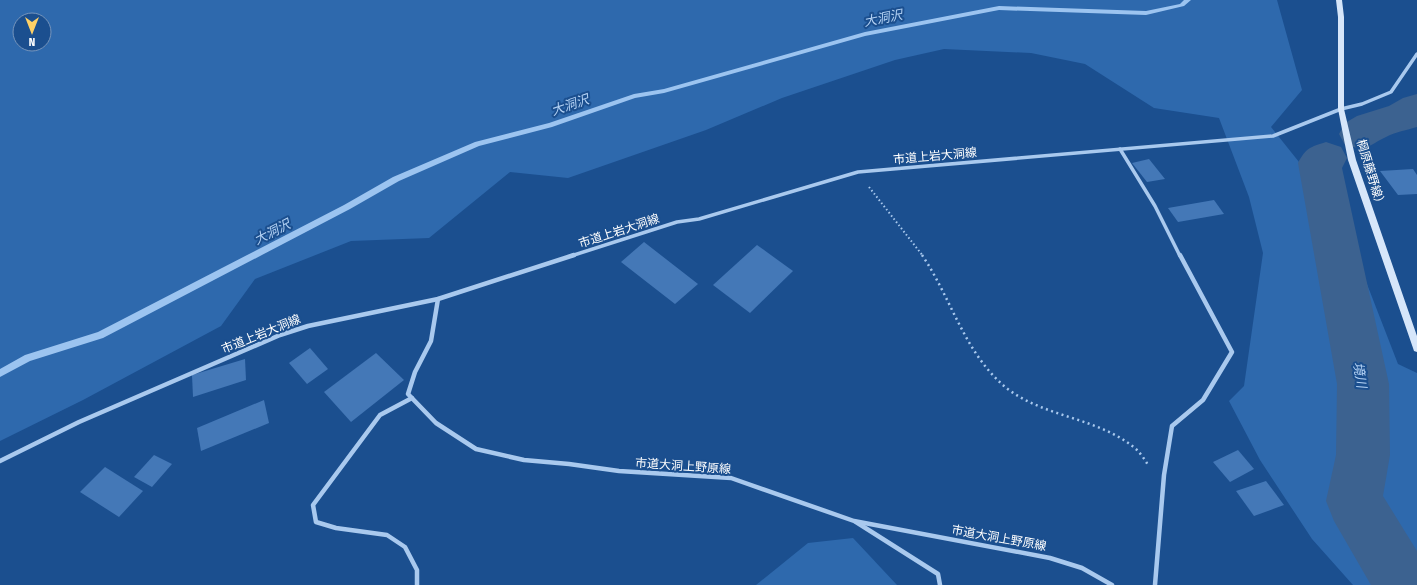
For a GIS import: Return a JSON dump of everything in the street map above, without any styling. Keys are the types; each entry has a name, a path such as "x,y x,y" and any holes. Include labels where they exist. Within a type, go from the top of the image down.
{"main road":[{"name":"棡原藤野線）","path":"1339,0 1341,17 1341,109 1352,160 1417,348"}],"street":[{"name":"市道上岩大洞線","path":"0,461 79,422 280,335 308,326 438,298 677,222 699,219 858,172 1273,136 1341,109 1362,104 1391,92 1417,54"},
{"path":"1120,150 1155,206 1232,352 1202,400 1172,426 1164,475 1155,585"},
{"path":"417,585 417,570 406,547 386,535 336,528 316,522 313,505 380,415 412,398 408,394 415,372 431,341 438,298"},
{"name":"市道大洞上野原線","path":"412,398 436,423 476,449 524,460 569,464 619,471 731,478 854,521 1050,558 1094,574 1112,585"},
{"path":"854,521 938,574 940,585"}],"path":[{"path":"858,172 865,178 872,193 919,251 933,273 966,337 985,366 997,379 1020,398 1115,436 1141,454 1150,469"}],"shaded area":[{"path":"0,0 1277,0 1302,90 1271,127 1339,212 1398,364 1417,373 1417,585 1353,585 1312,539 1260,460 1229,401 1244,386 1263,253 1249,197 1219,118 1154,108 1085,64 1031,53 944,49 895,60 782,98 706,130 568,178 510,172 429,238 351,241 255,279 221,326 83,400 0,441"},
{"path":"853,538 897,585 756,585 808,543"}],"building":[{"path":"1149,159 1165,179 1147,182 1132,163"},
{"path":"1413,169 1417,175 1417,194 1398,195 1380,171"},
{"path":"1214,200 1224,214 1178,222 1168,208"},
{"path":"644,242 698,284 675,304 621,262"},
{"path":"757,245 793,271 750,313 713,285"},
{"path":"310,348 328,369 307,384 289,363"},
{"path":"376,353 404,380 351,422 324,392"},
{"path":"245,359 246,380 193,397 192,375"},
{"path":"264,400 269,423 201,451 197,428"},
{"path":"1238,450 1254,469 1230,482 1213,462"},
{"path":"154,455 172,464 152,487 134,477"},
{"path":"105,467 143,491 119,517 80,492"},
{"path":"1266,481 1284,505 1254,516 1236,491"}],"waterway":[{"name":"大洞沢","path":"0,373 28,358 100,335 347,207 396,179 477,144 550,125 634,96 664,91 865,34 999,8 1146,13 1182,5 1188,0"},
{"name":"境川","path":"1360,134 1372,126 1403,117 1417,108"},
{"name":"境川","path":"1326,158 1319,163 1363,384 1363,455 1354,501 1404,585"}]}
